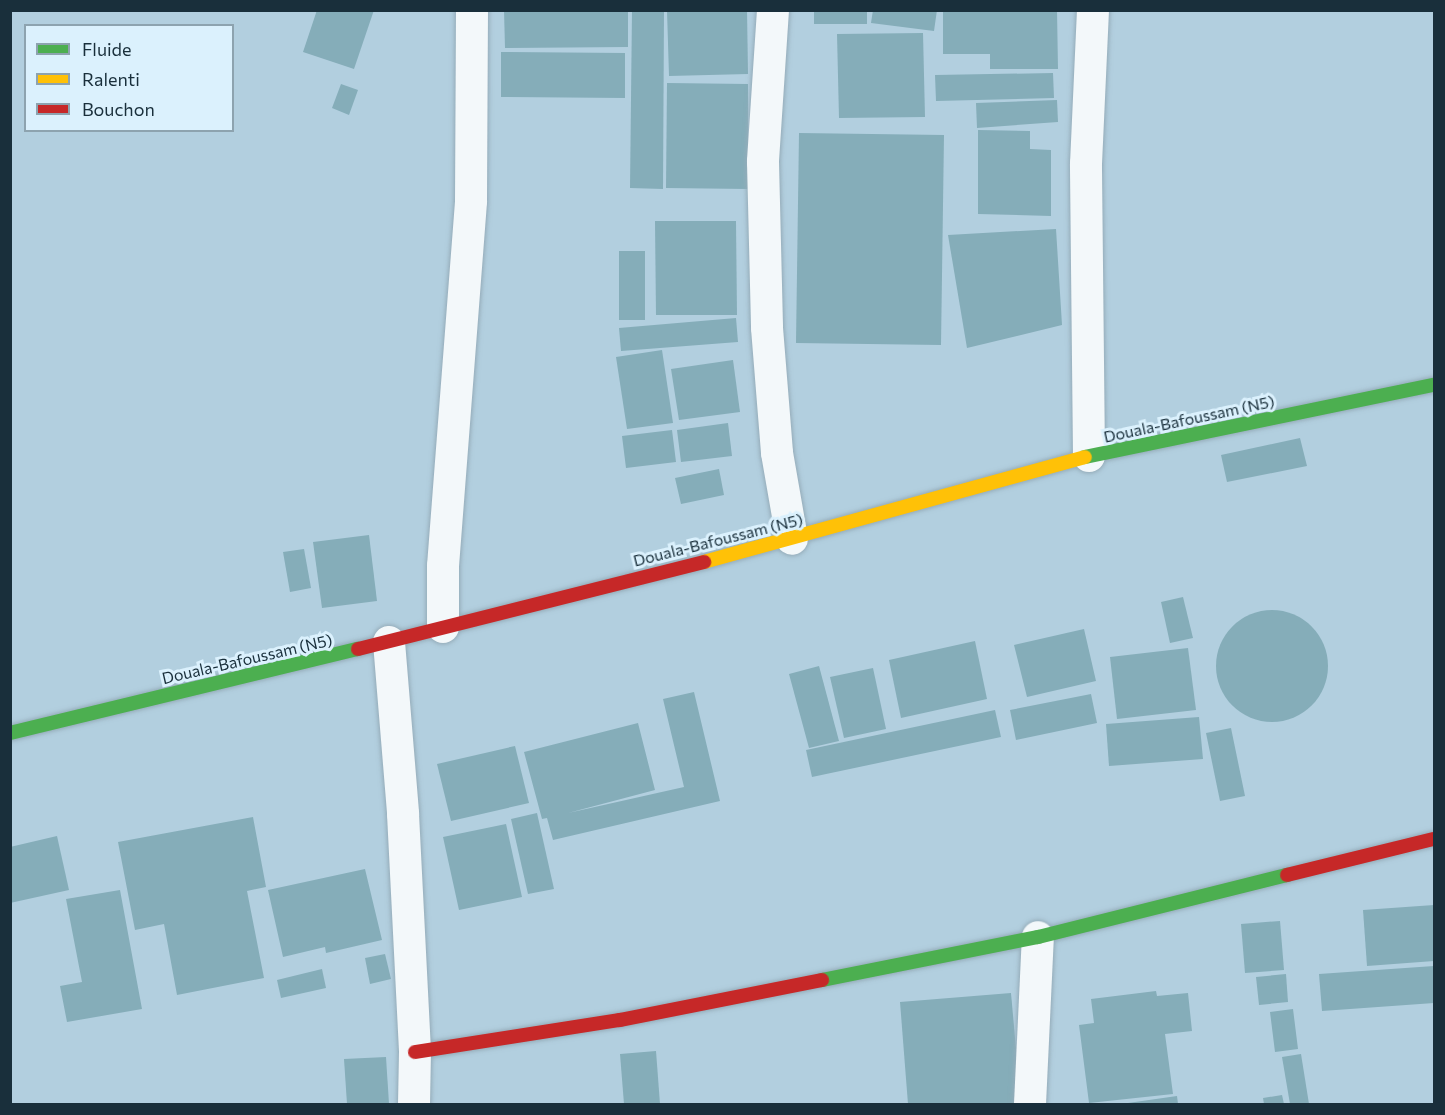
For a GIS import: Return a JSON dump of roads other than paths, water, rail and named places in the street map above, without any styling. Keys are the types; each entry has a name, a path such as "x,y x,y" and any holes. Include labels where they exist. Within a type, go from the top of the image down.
{"main road":[{"name":"Douala-Bafoussam (N5)","path":"10,733 389,642 792,539 1089,456 1434,385"},
{"path":"415,1052 620,1020 1038,937 1434,839"}],"street":[{"path":"443,627 443,566 471,201 472,10"},
{"path":"772,10 763,162 766,328 777,453 792,539"},
{"path":"1089,456 1086,164 1093,10"},
{"path":"389,642 415,1052 414,1104"},
{"path":"1030,1104 1038,937"}]}
